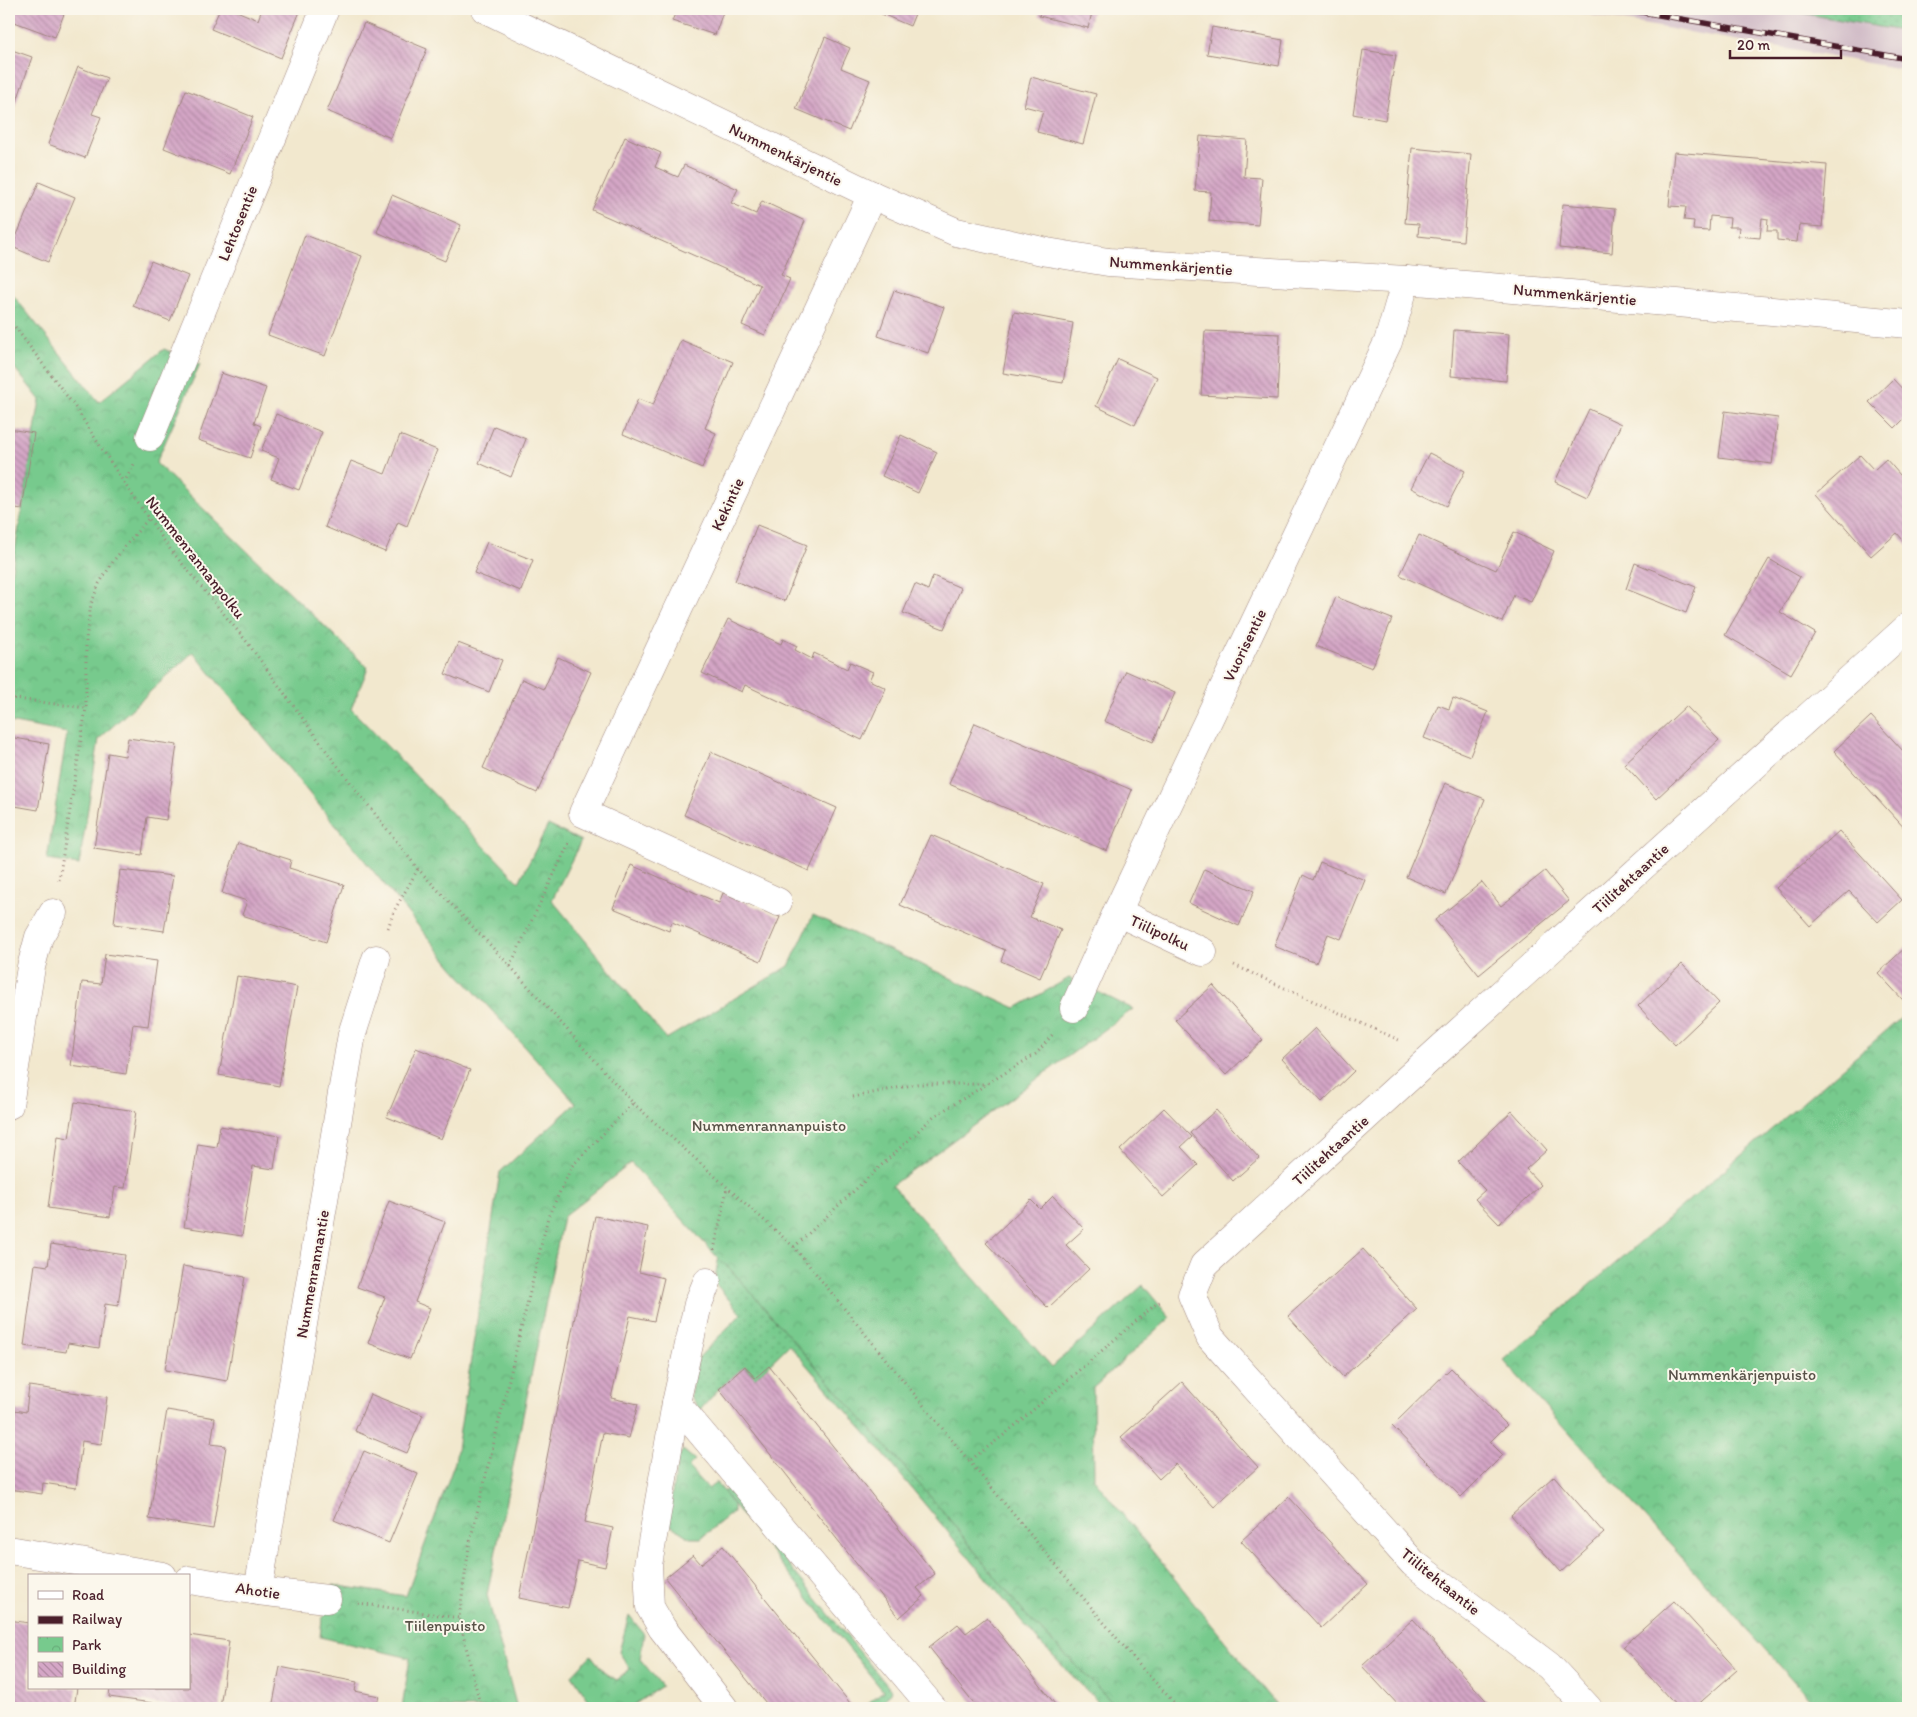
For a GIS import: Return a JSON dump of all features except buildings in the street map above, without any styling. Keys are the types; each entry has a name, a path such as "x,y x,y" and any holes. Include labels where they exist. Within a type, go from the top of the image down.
{"street":[{"name":"Lehtosentie","path":"150,438 325,9"},
{"name":"Nummenkärjentie","path":"485,9 872,195 956,232 1047,252 1108,262 1406,280 1908,324"},
{"name":"Kekintie","path":"583,813 872,195"},
{"name":"Vuorisentie","path":"1074,1008 1116,912 1388,342 1406,280"},
{"name":"Tiilitehtaantie","path":"1588,1708 1550,1666 1413,1563 1210,1337 1192,1295 1204,1265 1908,627"},
{"path":"583,813 778,902"},
{"name":"Tiilipolku","path":"1116,912 1203,952"},
{"path":"9,1105 31,967 39,937 53,913"},
{"name":"Nummenrannantie","path":"258,1591 352,1034 376,959"},
{"path":"708,1282 698,1304 676,1403 648,1565 650,1607 662,1628 724,1708"},
{"path":"676,1403 933,1708"},
{"path":"9,1550 152,1574"},
{"name":"Ahotie","path":"190,1580 327,1599"}],"path":[{"name":"Nummenrannanpolku","path":"9,319 75,407 148,519 170,549 248,642 332,760 418,870 510,966 633,1103 794,1246 969,1461 1134,1659 1179,1708"},
{"path":"53,913 86,708 86,639 91,604 99,584 114,560 148,519"},
{"path":"9,698 86,708"},
{"path":"510,966 583,813"},
{"path":"376,959 394,911 418,870"},
{"path":"1203,952 1414,1047 1427,1061"},
{"path":"794,1246 933,1117 1036,1054 1074,1008"},
{"path":"853,1097 917,1084 988,1084"},
{"path":"481,1708 459,1618 469,1546 548,1217 572,1166 633,1103"},
{"path":"708,1282 727,1188"},
{"path":"969,1461 1004,1435 1157,1303 1192,1295"},
{"path":"327,1599 459,1618"}],"shaded area":[{"path":"1555,9 1779,9 1908,32 1908,70"}],"green space":[{"path":"1779,9 1893,9 1908,12 1908,32"},
{"name":"Nummenrannanpuisto","path":"9,290 99,402 164,349 200,364 156,463 368,668 351,709 519,882 548,825 581,841 552,900 666,1039 789,966 813,915 1016,1008 1069,978 1133,1009 892,1185 1052,1367 1143,1285 1170,1318 1093,1388 1094,1479 1279,1708 1118,1708 1024,1613 941,1509 732,1271 631,1163 563,1217 487,1595 517,1708 402,1708 410,1658 320,1637 322,1619 330,1609 333,1585 406,1596 455,1462 500,1172 576,1103 453,968 193,652 99,739 79,865 47,860 67,733 9,722 9,587 40,400 9,361"},
{"name":"Nummenkärjenpuisto","path":"1908,1012 1908,1708 1818,1708 1503,1360"},
{"path":"729,1205 1166,1708 1104,1708 1038,1641 870,1438 789,1345 755,1378 745,1366 719,1389 700,1410 690,1396 698,1358 741,1314 714,1282"},
{"path":"683,1450 695,1460 688,1467 708,1489 717,1482 733,1505 733,1512 701,1538 690,1538 667,1523 678,1457"},
{"path":"734,1484 766,1525 761,1531 891,1690 880,1704 862,1708 883,1691 723,1492"},
{"path":"629,1615 644,1634 640,1659 662,1686 629,1708 594,1708 572,1675 591,1655 606,1674 617,1680 630,1669 619,1652"}],"railway":[{"path":"1625,9 1908,59"}],"park label":[{"name":"Tiilenpuisto","path":"445,1625"}]}
